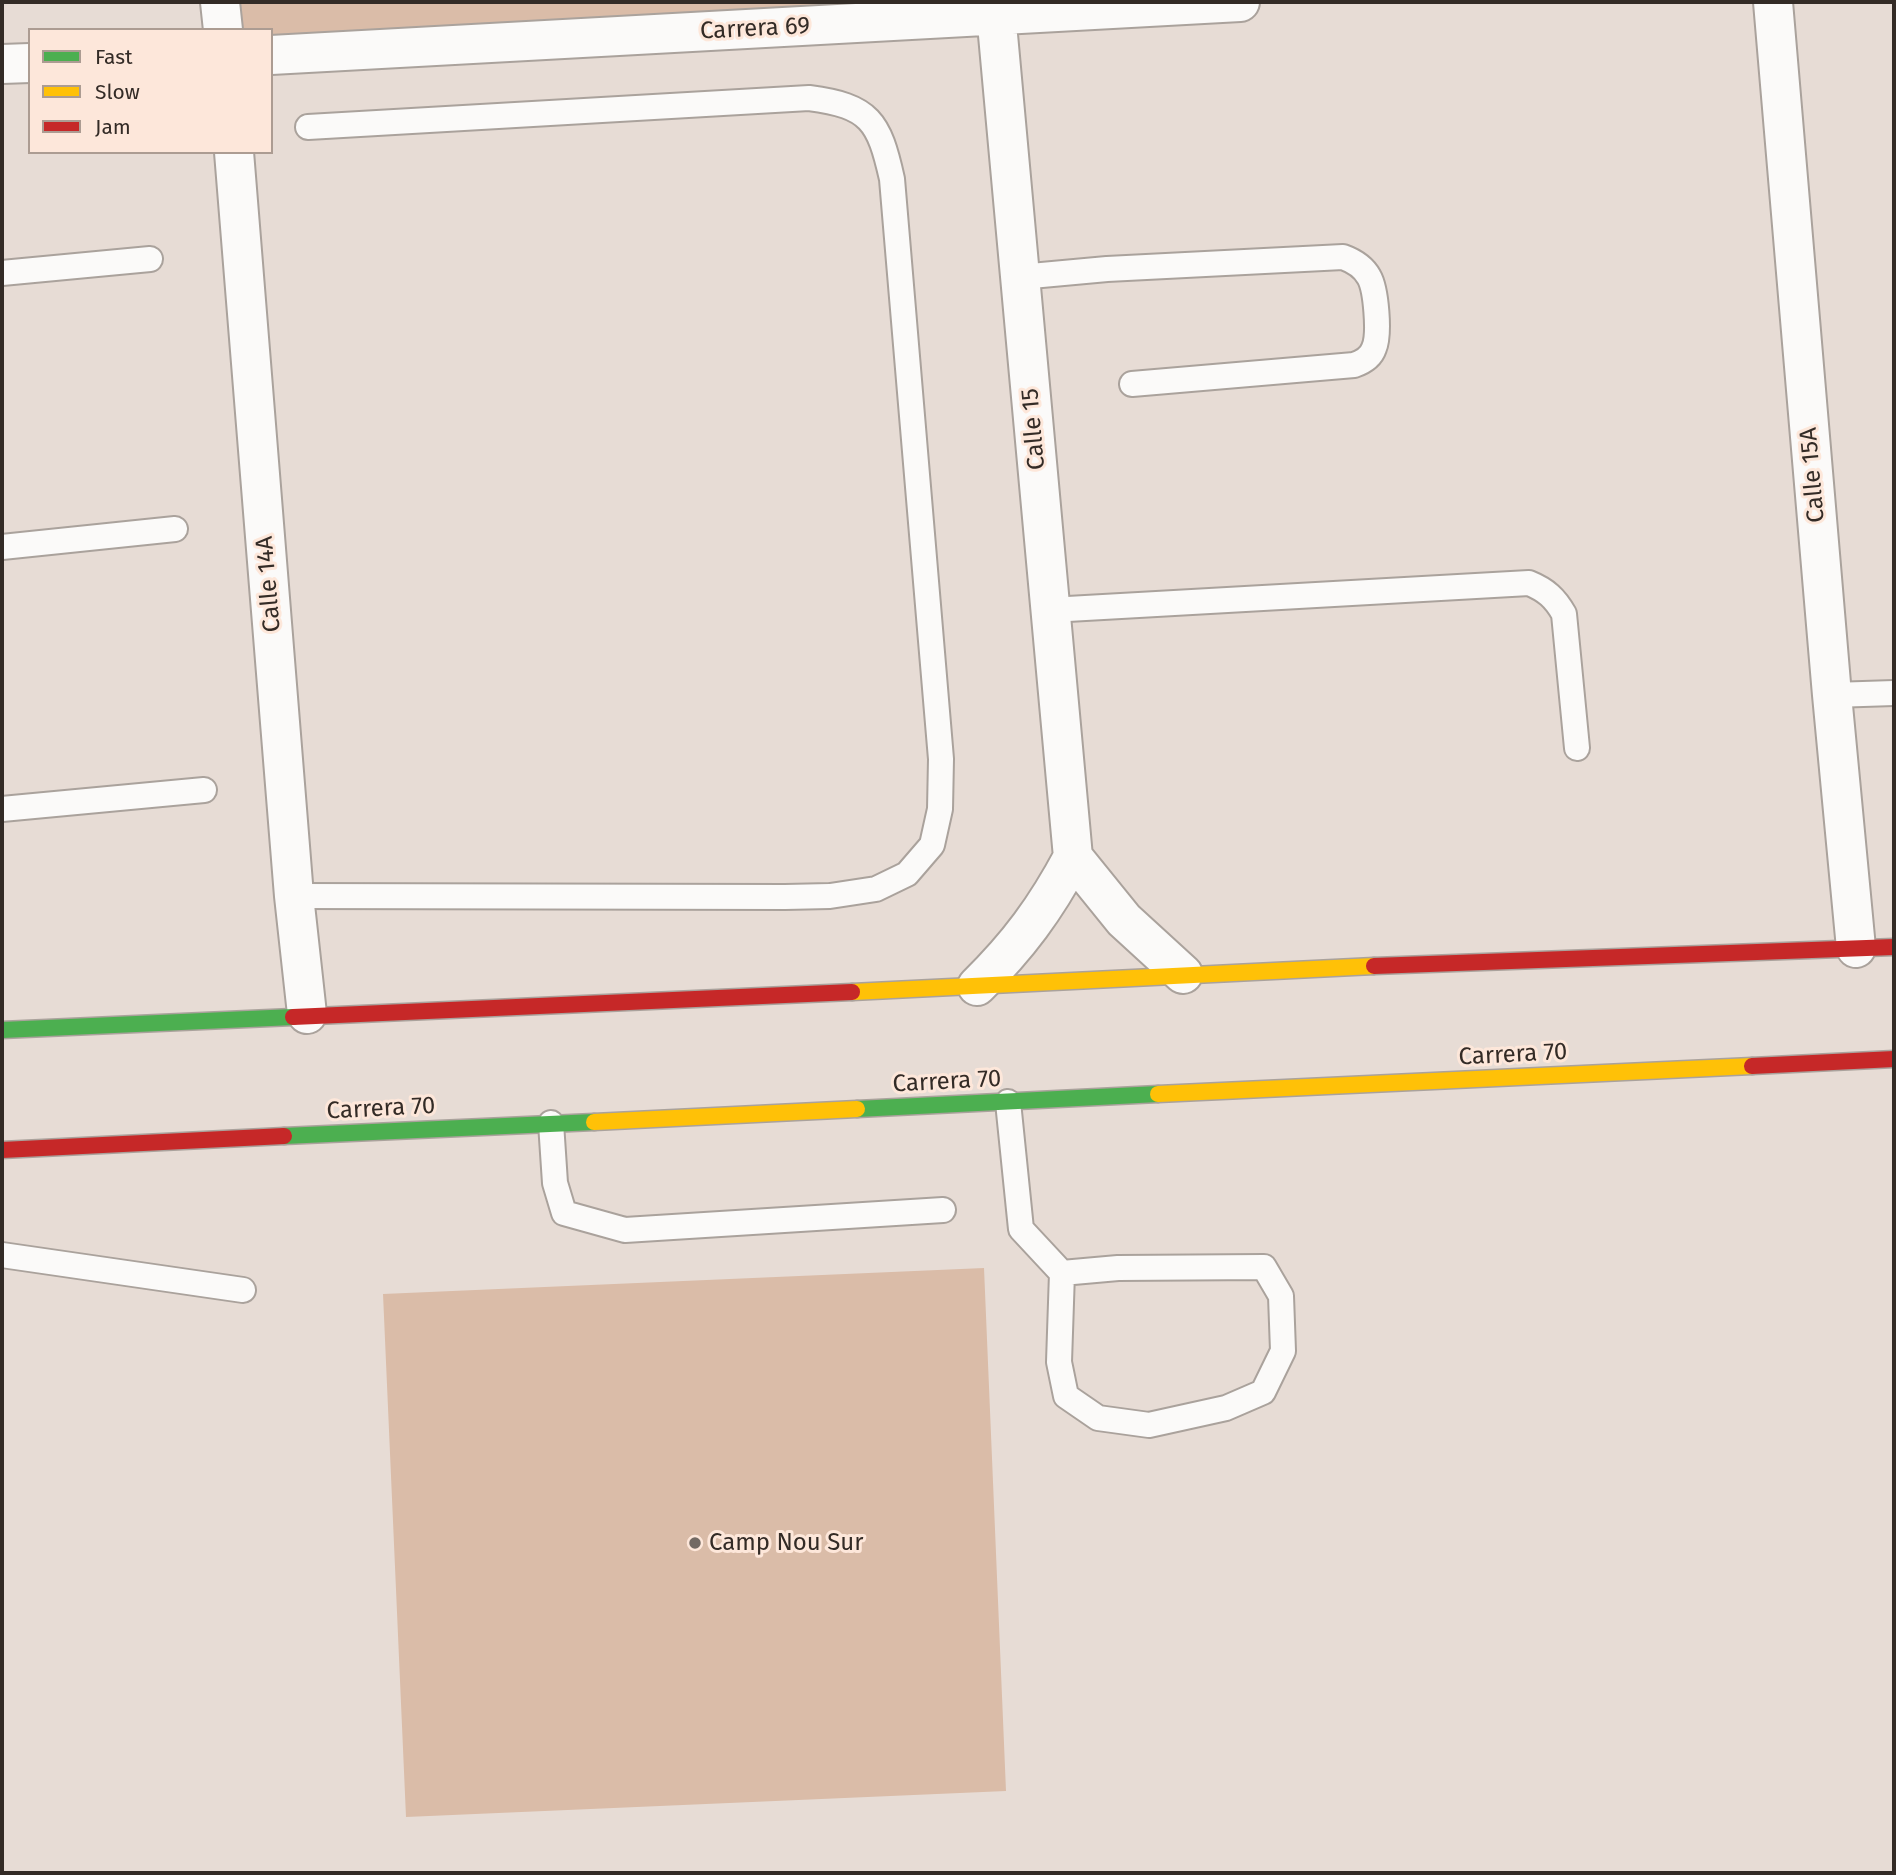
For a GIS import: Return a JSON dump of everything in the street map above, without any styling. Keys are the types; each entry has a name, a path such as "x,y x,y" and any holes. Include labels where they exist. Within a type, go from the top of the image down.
{"street":[{"path":"220,2 223,28"},
{"name":"Carrera 69","path":"273,55 996,9 1240,2"},
{"name":"Calle 15A","path":"1773,2 1856,948"},
{"name":"Calle 15","path":"996,9 1073,857"},
{"path":"2,64 28,64"},
{"name":"Calle 14A","path":"234,154 294,896 307,1014"},
{"path":"977,986 1032,926 1073,857 1124,920 1183,974"},
{"path":"2,1030 307,1014 977,986 1183,974 1894,947"},
{"name":"Carrera 70","path":"2,1150 1894,1059"}],"lane":[{"path":"294,896 785,897 830,896 876,889 907,874 932,845 940,809 941,772 892,179 884,142 867,117 841,102 809,98 308,127"},
{"path":"1020,277 1107,269 1343,257 1354,261 1370,279 1377,336 1375,346 1363,362 1354,365 1132,384"},
{"path":"2,273 150,258"},
{"path":"2,547 175,529"},
{"path":"1050,610 1529,583 1544,589 1556,600 1564,614 1577,748"},
{"path":"1832,695 1894,694"},
{"path":"2,809 204,790"},
{"path":"1008,1102 1021,1229 1062,1273 1059,1362 1066,1396 1098,1418 1149,1425 1226,1408 1263,1392 1283,1351 1281,1296 1264,1268 1118,1268 1062,1273"},
{"path":"551,1123 555,1183 564,1213 625,1230 943,1210"},
{"path":"2,1255 243,1290"}],"shaded area":[{"path":"220,2 1240,2 273,55 273,28 223,28"},
{"name":"Camp Nou Sur","path":"984,1268 1006,1791 406,1817 383,1294"}],"traffic: fast":[{"path":"2,1030 293,1017"},
{"path":"857,1109 1158,1094"},
{"path":"284,1136 594,1122"}],"traffic: slow":[{"path":"852,992 1374,966"},
{"path":"1158,1094 1752,1066"},
{"path":"594,1122 857,1109"}],"traffic: jam":[{"path":"1374,966 1894,947"},
{"path":"293,1017 852,992"},
{"path":"1752,1066 1894,1059"},
{"path":"2,1150 284,1136"}],"place":[{"name":"Camp Nou Sur","path":"695,1543"}]}
